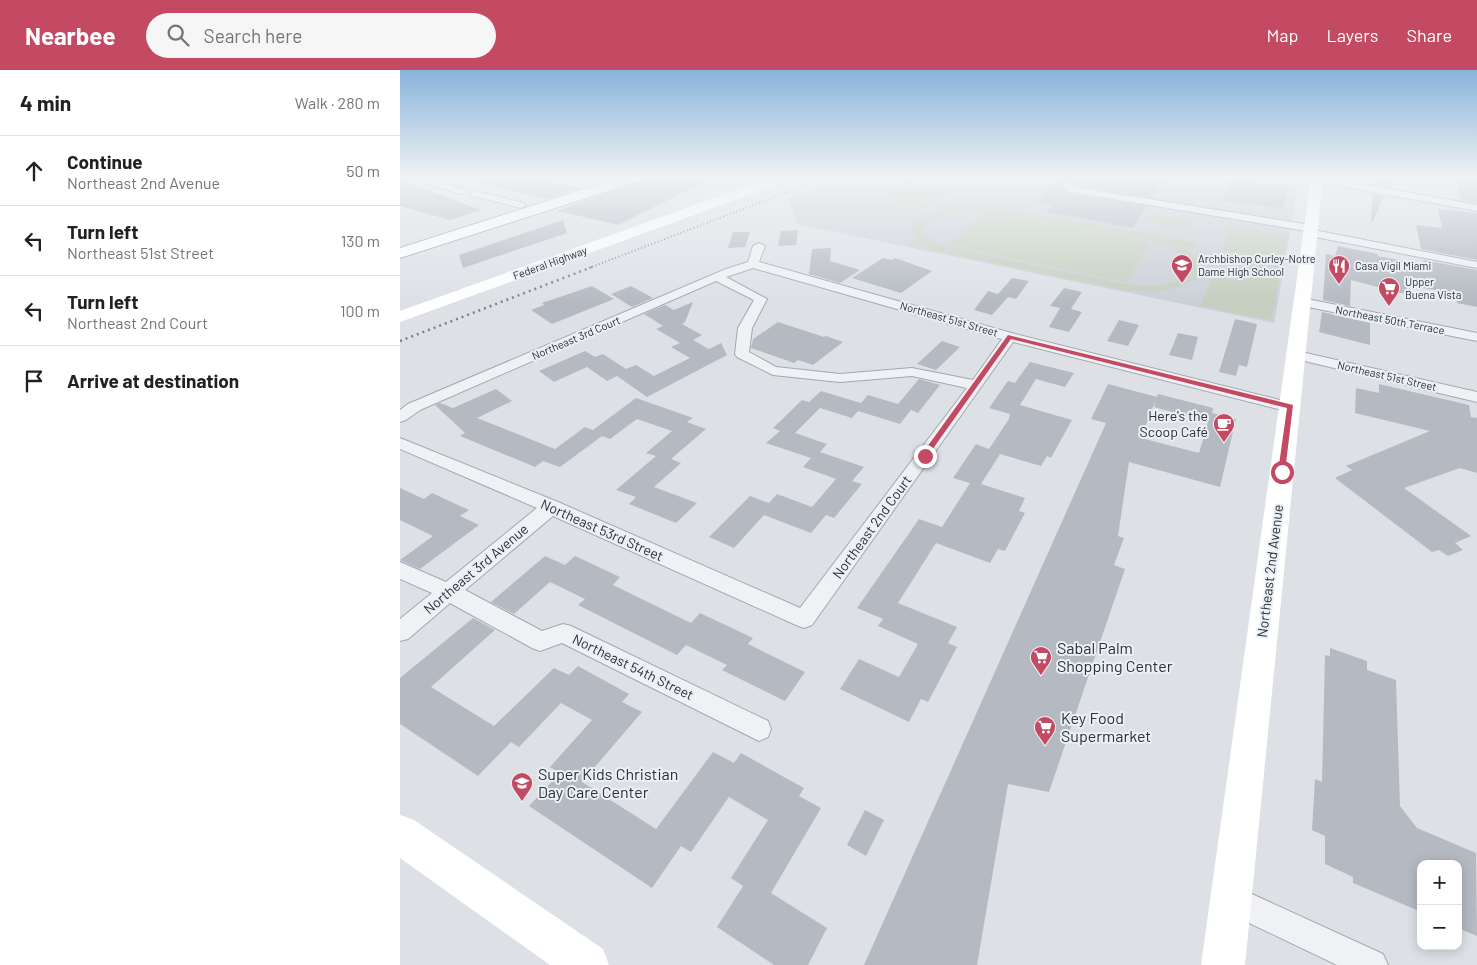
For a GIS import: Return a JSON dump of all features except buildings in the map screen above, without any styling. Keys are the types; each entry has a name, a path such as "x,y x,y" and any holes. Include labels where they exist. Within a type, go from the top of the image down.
{"main road":[{"path":"402,249 484,219"},
{"path":"402,249 501,219"},
{"name":"Federal Highway","path":"400,317 670,219"},
{"name":"Northeast 2nd Avenue","path":"1222,965 1312,219"},
{"path":"400,834 587,965"}],"street":[{"path":"1254,219 1311,228"},
{"path":"1261,219 1477,265"},
{"path":"753,264 759,246"},
{"name":"Northeast 3rd Court","path":"400,417 414,407 718,277 730,270 753,264"},
{"name":"Northeast 51st Street","path":"753,264 1010,336 1290,407"},
{"path":"718,277 761,299 746,328 742,354 773,371 840,378 912,372 977,384"},
{"name":"Northeast 50th Terrace","path":"1302,302 1477,337"},
{"name":"Northeast 2nd Court","path":"804,619 977,384 1010,336"},
{"name":"Northeast 51st Street","path":"1297,350 1475,390"},
{"name":"Northeast 53rd Street","path":"400,443 551,507 804,619"},
{"name":"Northeast 3rd Avenue","path":"400,632 551,507"},
{"name":"Northeast 54th Street","path":"400,570 448,592 540,641 563,633 759,728"},
{"path":"1230,899 1372,965"}],"shaded area":[{"path":"795,219 1293,219 1274,323 797,224"}],"green space":[{"path":"921,219 932,219 923,227 925,235 936,243 947,247 1126,284 1163,285 1172,283 1185,273 1189,265 1182,254 1160,243 1028,219 1058,219 1198,243 1195,248 1182,246 1196,258 1201,275 1183,285 1165,290 1125,290 937,251 918,242 912,232 914,223"},
{"path":"978,219 1023,219 1150,242 1127,282 949,245"},
{"path":"1149,219 1179,219 1192,221 1188,229 1147,221"},
{"path":"1230,227 1287,236 1271,320 1201,306 1212,276 1240,281 1248,255 1222,250"}],"railway":[{"path":"589,268 718,219"},
{"path":"400,341 592,267"}],"place":[{"name":"Archbishop Curley-Notre Dame High School","path":"1182,284"},
{"name":"Casa Vigil Miami","path":"1339,285"},
{"name":"Upper Buena Vista","path":"1389,307"},
{"name":"Here's the Scoop Café","path":"1224,443"},
{"name":"Sabal Palm Shopping Center","path":"1041,676"},
{"name":"Key Food Supermarket","path":"1045,746"},
{"name":"Super Kids Christian Day Care Center","path":"522,802"}],"route":[{"path":"925,456 1010,336 1290,407 1282,472"}]}
